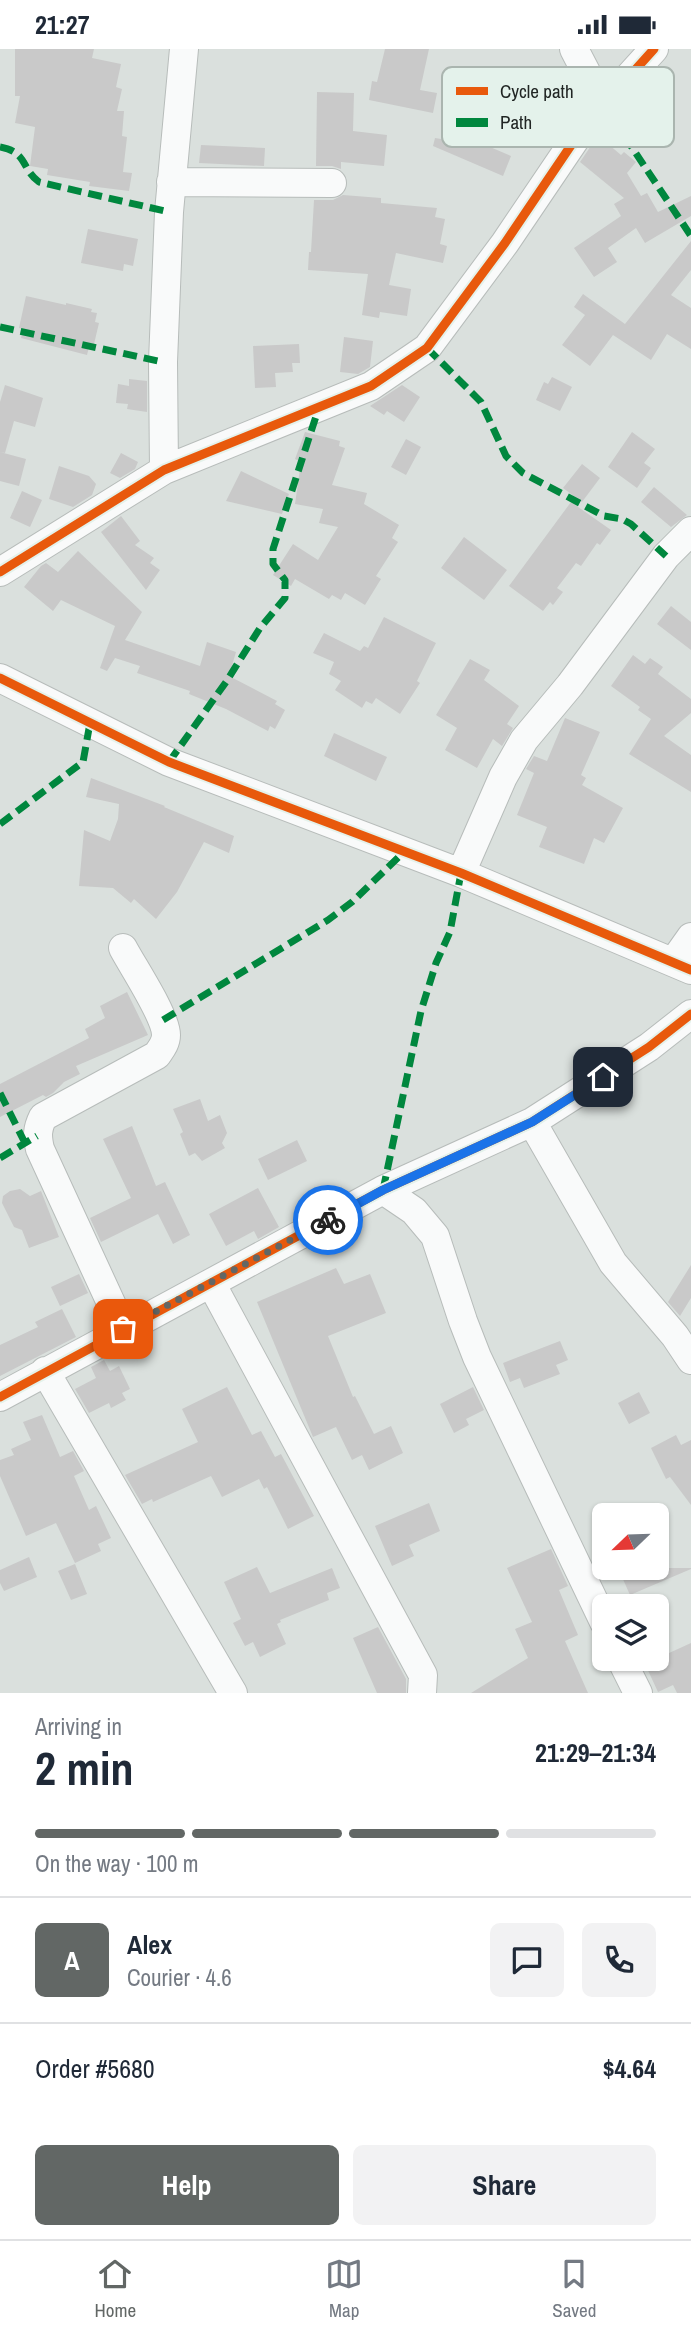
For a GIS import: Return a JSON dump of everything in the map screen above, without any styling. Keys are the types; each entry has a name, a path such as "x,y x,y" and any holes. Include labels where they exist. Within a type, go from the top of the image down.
{"street":[{"path":"164,470 163,362 171,182 184,49"},
{"path":"574,49 583,67"},
{"path":"638,67 654,49"},
{"path":"0,572 164,470 371,386 427,348 505,243 570,147"},
{"path":"171,182 332,183"},
{"path":"461,873 503,777 524,740 570,684 666,556 691,531"},
{"path":"0,678 169,762 461,873 682,966 691,937"},
{"path":"123,948 163,1020 166,1035 163,1047 156,1055 43,1117 37,1136 40,1149 123,1329"},
{"path":"0,1397 383,1190 532,1122 649,1048 691,1014"},
{"path":"532,1122 613,1263 675,1336 691,1360"},
{"path":"383,1190 414,1211 435,1236 477,1357 592,1597"},
{"path":"211,1283 423,1675 422,1693"},
{"path":"45,1371 233,1693"},
{"path":"627,1671 638,1693"}],"building":[{"path":"15,49 94,49 92,58 121,64 116,87 122,89 117,111 124,111 122,136 127,137 123,172 132,173 129,191 89,186 90,182 47,175 48,169 30,166 35,127 15,123 20,96 15,96"},
{"path":"385,49 429,49 420,90 437,93 433,113 369,100 372,81 377,82"},
{"path":"317,92 354,93 353,131 387,135 384,166 341,162 341,169 316,166"},
{"path":"435,138 442,139 442,147 490,147 511,156 503,176 433,146"},
{"path":"201,145 265,148 264,166 199,163"},
{"path":"590,147 612,147 621,155 624,152 636,162 627,173 641,196 647,193 658,212 691,196 691,216 645,243 636,228 608,248 617,262 594,277 574,248 621,216 614,204 624,198 580,162"},
{"path":"343,195 381,198 381,203 437,208 435,217 445,219 440,244 447,246 443,263 396,253 389,285 411,289 407,316 380,312 379,318 362,315 368,274 308,270 314,200 333,200"},
{"path":"88,229 138,239 133,266 124,264 123,271 81,263"},
{"path":"691,241 691,270 671,295 691,308 691,349 667,334 651,360 613,335 590,366 562,345 585,315 574,307 583,294 625,324"},
{"path":"26,296 92,309 91,312 97,313 95,322 99,323 94,344 90,343 87,355 21,338 23,329 19,328"},
{"path":"344,337 373,341 370,367 358,374 340,372"},
{"path":"299,344 300,363 292,363 293,372 275,373 276,387 255,388 253,346"},
{"path":"552,377 572,387 560,411 536,400 544,382 548,384"},
{"path":"129,379 147,381 147,412 127,409 128,404 116,403 118,384 129,386"},
{"path":"5,385 43,398 35,427 14,421 5,453 0,452 0,402"},
{"path":"402,385 420,397 404,422 387,411 384,415 370,406"},
{"path":"305,432 340,441 339,446 345,448 332,485 367,493 364,504 399,525 392,538 398,542 376,576 381,579 365,605 345,593 341,600 332,595 329,599 295,579 291,586 273,575 293,544 318,560 338,527 319,523 323,509 295,504 301,462 295,459"},
{"path":"632,432 655,449 644,463 651,468 637,488 608,467"},
{"path":"406,439 421,447 406,475 391,467"},
{"path":"0,452 26,459 19,486 0,481"},
{"path":"121,453 138,462 135,469 120,478 110,473"},
{"path":"582,464 600,478 582,502 563,488"},
{"path":"59,466 89,476 96,484 92,495 73,507 49,499"},
{"path":"241,471 289,494 282,514 226,501"},
{"path":"654,487 687,515 671,527 641,502"},
{"path":"22,491 42,500 30,527 10,518"},
{"path":"571,502 611,530 600,545 597,543 581,566 576,563 557,588 563,592 553,605 550,602 543,611 509,586"},
{"path":"121,516 140,541 135,545 154,558 150,563 160,570 146,590 101,532"},
{"path":"464,537 507,570 484,600 441,568"},
{"path":"78,551 142,612 125,640 200,666 207,642 236,652 229,676 277,701 275,704 285,710 275,729 270,726 268,731 226,709 189,694 190,691 137,673 140,666 115,658 107,671 100,668 115,626 61,600 53,611 24,587 41,566 46,563 58,572"},
{"path":"671,606 691,622 691,650 657,624"},
{"path":"384,617 436,643 417,681 420,683 400,714 376,698 372,704 366,701 362,708 335,690 341,681 329,674 334,662 313,653 324,633 360,651 364,646 368,648"},
{"path":"633,655 645,664 650,658 663,667 658,674 691,699 691,713 664,736 691,755 691,792 629,754 651,719 638,710 640,707 611,686"},
{"path":"470,659 490,670 484,680 519,706 507,724 513,728 502,746 493,739 477,768 445,750 457,728 436,715"},
{"path":"565,718 600,732 581,775 586,778 582,785 623,808 604,843 594,838 584,864 539,847 547,827 517,815 534,773 526,769 534,756 547,761"},
{"path":"334,733 387,757 376,781 324,756"},
{"path":"91,778 234,836 229,853 204,842 177,892 156,919 134,899 131,903 113,888 79,886 84,830 110,841 118,819 119,804 86,797"},
{"path":"127,992 148,1035 76,1066 80,1074 64,1082 53,1093 46,1097 43,1095 0,1117 0,1084 89,1038 85,1029 105,1018 100,1006"},
{"path":"200,1099 208,1121 220,1115 227,1133 222,1143 225,1148 202,1161 195,1153 189,1156 173,1109"},
{"path":"132,1126 156,1186 165,1182 190,1235 173,1244 158,1214 101,1242 90,1218 131,1198 103,1139"},
{"path":"297,1140 307,1161 268,1180 258,1159"},
{"path":"258,1188 279,1227 258,1239 254,1231 226,1246 209,1214"},
{"path":"20,1189 30,1196 41,1191 59,1237 29,1248 22,1230 14,1227 2,1203 3,1196"},
{"path":"691,1265 691,1298 680,1316 668,1302"},
{"path":"336,1268 344,1284 370,1274 386,1313 328,1336 353,1397 355,1396 374,1434 391,1426 403,1453 369,1470 362,1455 352,1460 336,1427 313,1437 257,1302"},
{"path":"79,1274 88,1293 60,1306 51,1287"},
{"path":"62,1309 76,1337 0,1376 0,1345 38,1327 35,1322"},
{"path":"560,1341 568,1360 556,1365 560,1374 524,1388 520,1378 510,1382 503,1363"},
{"path":"104,1360 110,1371 119,1366 130,1389 122,1393 126,1400 111,1408 109,1403 89,1413 75,1389 96,1378 91,1367"},
{"path":"227,1387 252,1435 261,1431 275,1457 281,1454 314,1516 288,1529 267,1487 264,1489 259,1479 222,1497 211,1476 153,1502 152,1499 142,1504 125,1475 198,1442 182,1409"},
{"path":"473,1387 484,1410 466,1419 469,1425 454,1433 440,1404"},
{"path":"639,1392 650,1413 629,1424 618,1403"},
{"path":"42,1415 60,1457 73,1451 84,1471 74,1476 89,1510 96,1506 111,1538 98,1544 101,1551 75,1563 56,1523 26,1536 0,1476 0,1460 14,1455 11,1449 31,1440 23,1422"},
{"path":"676,1435 681,1445 691,1440 691,1505 670,1477 666,1479 651,1448"},
{"path":"429,1503 440,1531 409,1545 414,1556 392,1566 375,1526"},
{"path":"551,1549 568,1586 559,1590 578,1635 565,1641 588,1693 471,1693 528,1658 515,1629 532,1622 507,1568"},
{"path":"29,1557 37,1577 4,1591 0,1583 0,1570"},
{"path":"75,1564 87,1594 71,1600 58,1571"},
{"path":"257,1567 270,1593 332,1568 340,1588 327,1593 329,1600 280,1620 277,1624 286,1644 260,1657 253,1642 245,1646 233,1623 241,1619 224,1582"},
{"path":"669,1568 691,1569 669,1578"},
{"path":"623,1580 665,1580 632,1594 630,1594"},
{"path":"378,1627 406,1679 406,1693 377,1693 353,1638"},
{"path":"691,1643 691,1693 677,1693 673,1685 658,1692 648,1671 669,1671 669,1653"}],"marked path":[{"path":"0,147 9,149 20,157 39,182 169,212"},
{"path":"632,147 691,236"},
{"path":"0,327 163,362"},
{"path":"427,348 481,402 506,456 523,473 604,516 622,519 631,524 666,556"},
{"path":"169,762 226,682 260,628 285,598 285,580 273,564 273,549 319,407"},
{"path":"0,824 83,762 90,723"},
{"path":"163,1020 328,920 352,902 405,851"},
{"path":"383,1190 421,1011 436,963 450,932 461,873"},
{"path":"0,1093 25,1143"},
{"path":"0,1158 37,1136"}],"cycle path":[{"path":"638,67 654,49"},
{"path":"0,572 164,470 371,386 427,348 505,243 570,147"},
{"path":"0,678 169,762 461,873 691,970"},
{"path":"0,1397 383,1190 532,1122 649,1047 691,1014"}],"way so far":[{"path":"123,1329 328,1220"}],"route":[{"path":"328,1220 383,1190 532,1122 603,1077"}]}
